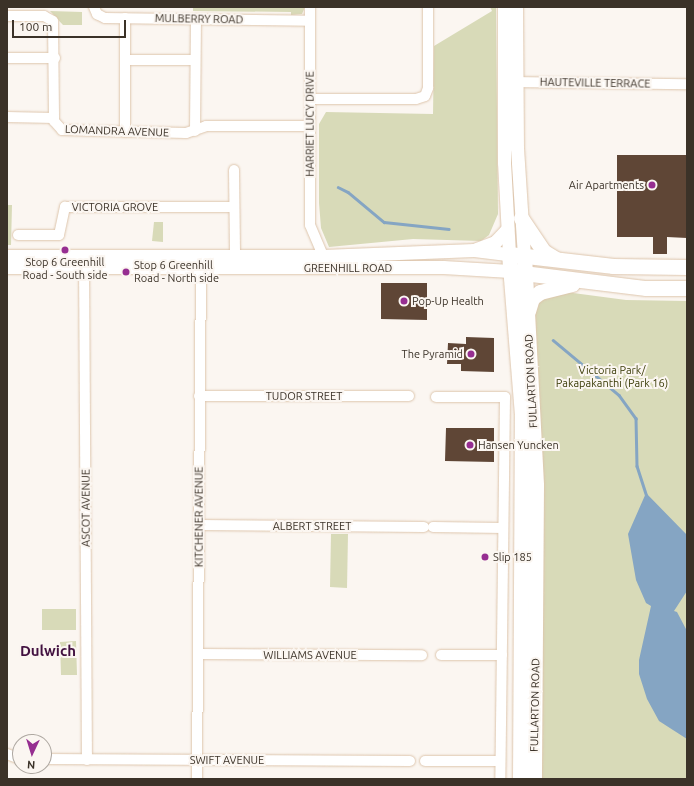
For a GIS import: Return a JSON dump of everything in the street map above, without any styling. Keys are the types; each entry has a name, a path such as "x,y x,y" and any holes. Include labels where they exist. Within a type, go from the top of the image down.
{"highway":[{"path":"521,218 543,251 556,259"},
{"name":"GREENHILL ROAD","path":"509,254 613,266 687,267"},
{"name":"FULLARTON ROAD","path":"509,254 522,415 528,711 534,779"},
{"name":"FULLARTON ROAD","path":"520,779 528,711 536,486 524,255"},
{"name":"GREENHILL ROAD","path":"510,271 588,282 646,288 687,288"},
{"path":"528,311 532,298 546,288 588,282"}],"main road":[{"name":"FULLARTON ROAD","path":"504,7 524,255"},
{"name":"FULLARTON ROAD","path":"509,254 507,229 510,82 516,7"},
{"path":"474,250 495,242 507,229"},
{"name":"GREENHILL ROAD","path":"201,262 235,256 323,256 474,250 509,254"},
{"name":"GREENHILL ROAD","path":"7,256 84,262"},
{"name":"GREENHILL ROAD","path":"7,267 84,262 201,262 456,267 510,271"}],"street":[{"name":"MULBERRY ROAD","path":"94,7 97,14 105,18 310,21"},
{"name":"HARRIET LUCY DRIVE","path":"310,7 310,225 323,256"},
{"path":"310,99 416,99 425,96 428,88 428,7"},
{"name":"LOMANDRA AVENUE","path":"7,16 50,17 55,27 54,118 56,127 62,130 125,132 195,131 206,126 309,126"},
{"path":"125,18 125,132"},
{"path":"195,131 196,19"},
{"path":"7,58 55,58"},
{"path":"125,60 195,60"},
{"name":"HAUTEVILLE TERRACE","path":"510,82 687,84"},
{"path":"7,117 54,118"},
{"path":"234,170 235,256"},
{"name":"VICTORIA GROVE","path":"18,235 59,235 65,207 234,208"},
{"name":"ASCOT AVENUE","path":"84,262 88,760"},
{"name":"KITCHENER AVENUE","path":"197,779 201,262"},
{"name":"TUDOR STREET","path":"199,396 409,396"},
{"path":"436,396 504,397 500,779"},
{"name":"ALBERT STREET","path":"200,525 503,528"},
{"name":"WILLIAMS AVENUE","path":"198,654 422,655"},
{"path":"441,655 502,655"},
{"name":"FULLARTON ROAD","path":"501,711 528,711"},
{"name":"SWIFT AVENUE","path":"52,760 410,761"},
{"path":"425,761 500,761"}],"green space":[{"path":"193,7 305,7 302,14 291,15 291,12 193,11"},
{"path":"490,7 496,7 498,214 489,235 481,241 413,239 329,247 321,228 319,203 319,124 326,112 433,114 434,46 492,11"},
{"path":"50,11 82,12 82,25 63,25"},
{"path":"7,205 12,205 11,245 7,245"},
{"path":"154,222 163,222 163,242 152,241"},
{"name":"Victoria Park/ Pakapakanthi (Park 16)","path":"558,291 626,300 687,301 687,779 540,779 533,309 539,298"},
{"path":"331,534 348,534 347,588 330,587"},
{"path":"42,609 76,609 76,630 42,630"},
{"path":"76,641 77,675 61,675 60,642"}],"water":[{"path":"646,493 687,535 687,591 674,611 677,612 687,631 687,739 659,721 647,699 639,674 639,660 651,606 646,603 636,580 628,534"}],"building":[{"name":"Air Apartments","path":"617,155 687,155 687,238 667,237 667,254 653,254 653,237 617,237"},
{"name":"Pop-Up Health","path":"381,283 427,283 427,320 381,319"},
{"name":"The Pyramid","path":"466,337 494,338 494,372 461,371 461,364 447,364 448,343 466,344"},
{"name":"Hansen Yuncken","path":"446,428 494,428 494,462 445,461"}],"waterway":[{"path":"338,187 348,192 384,222 449,229"},
{"path":"553,340 619,395 636,418 637,466 647,497"}],"place":[{"name":"Air Apartments","path":"652,185"},
{"name":"Stop 6 Greenhill Road - South side","path":"65,250"},
{"name":"Stop 6 Greenhill Road - North side","path":"126,272"},
{"name":"Pop-Up Health","path":"404,301"},
{"name":"The Pyramid","path":"471,354"},
{"name":"Hansen Yuncken","path":"470,445"},
{"name":"Slip 185","path":"485,557"}],"district":[{"name":"Dulwich","path":"48,651"}]}
